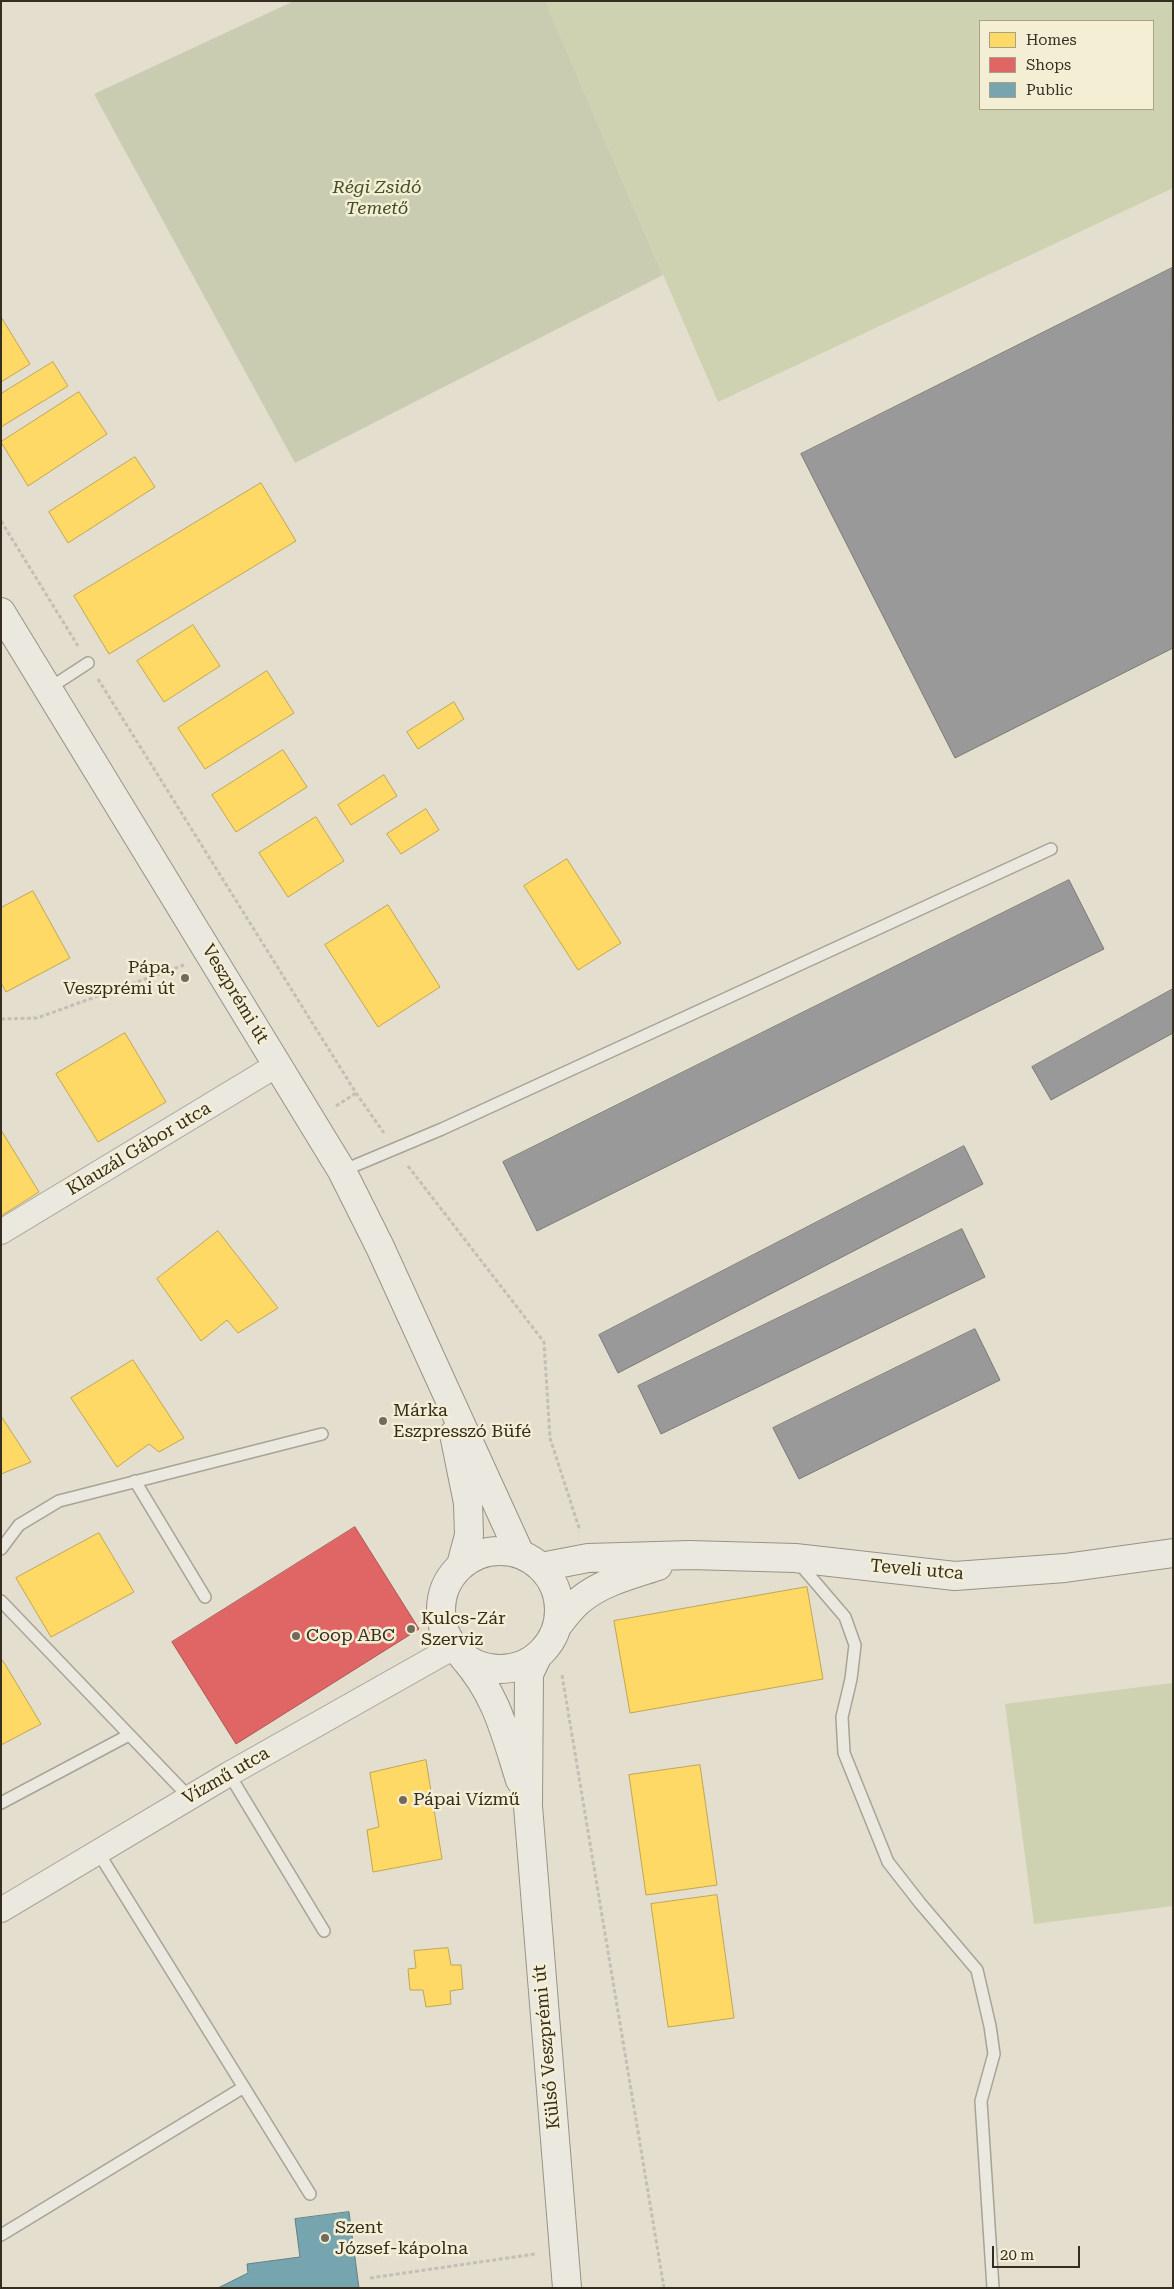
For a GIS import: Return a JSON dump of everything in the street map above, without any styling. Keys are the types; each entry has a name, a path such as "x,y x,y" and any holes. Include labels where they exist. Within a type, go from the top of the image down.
{"main road":[{"name":"Veszprémi út","path":"1,612 342,1172 380,1247 445,1389 530,1560"},
{"name":"Veszprémi út","path":"445,1389 468,1503 468,1535 461,1566"},
{"path":"489,1552 510,1552 530,1560 552,1582 559,1600 558,1625 553,1637 537,1657 525,1664 512,1668 498,1669 485,1667 458,1651 446,1636 441,1611 446,1586 461,1566 470,1559 489,1552"},
{"name":"Teveli utca","path":"530,1560 690,1555 795,1558 955,1576 1065,1568 1173,1552"},
{"name":"Teveli utca","path":"558,1625 578,1602 615,1580 690,1555"},
{"name":"Külső Veszprémi út","path":"458,1651 480,1676 499,1712 528,1806"},
{"name":"Külső Veszprémi út","path":"537,1657 529,1674 528,1806 567,2288"}],"street":[{"name":"Klauzál Gábor utca","path":"1,1232 277,1065"},
{"name":"Vízmű utca","path":"1,1910 229,1774 458,1651"}],"lane":[{"path":"48,689 88,663"},
{"path":"342,1172 442,1129 1051,849"},
{"path":"1,1549 19,1525 59,1501 322,1434"},
{"path":"135,1482 205,1597"},
{"path":"795,1558 845,1617 855,1646 852,1679 842,1717 844,1753 888,1862 920,1904 977,1970 990,2026 994,2054 981,2101 993,2288"},
{"path":"1,1601 189,1798"},
{"path":"1,1803 129,1735"},
{"path":"229,1774 324,1931"},
{"path":"98,1852 310,2194"},
{"path":"1,2235 244,2087"}],"path":[{"path":"1,521 356,1093"},
{"path":"1,1019 37,1018 212,956"},
{"path":"370,2278 563,2250"}],"green space":[{"name":"Régi Zsidó Temető","path":"294,1 545,1 663,275 295,463 94,94"},
{"path":"545,1 1173,1 1173,188 718,402"},
{"path":"1173,1683 1173,1906 1034,1924 1005,1704"}],"building: Homes":[{"path":"1,317 30,364 1,382"},
{"path":"53,362 68,386 1,427 1,394"},
{"path":"79,392 107,434 28,486 1,442"},
{"path":"135,457 155,487 68,543 49,512"},
{"path":"261,483 296,541 109,654 74,596"},
{"path":"193,625 220,666 164,702 137,661"},
{"path":"267,671 294,713 205,769 178,728"},
{"path":"454,702 464,719 418,749 407,732"},
{"path":"283,750 307,787 236,832 212,795"},
{"path":"384,775 397,796 351,825 338,805"},
{"path":"426,809 439,830 401,854 387,834"},
{"path":"316,817 344,861 288,897 259,853"},
{"path":"567,859 621,943 578,970 524,886"},
{"path":"33,891 70,958 6,992 1,983 1,908"},
{"path":"388,905 440,987 378,1027 325,945"},
{"path":"125,1033 166,1102 98,1142 56,1074"},
{"path":"1,1130 39,1192 1,1216"},
{"path":"218,1231 278,1308 238,1333 227,1320 201,1341 157,1279"},
{"path":"133,1360 184,1438 159,1452 149,1444 117,1467 71,1398"},
{"path":"1,1416 31,1462 1,1474"},
{"path":"99,1533 134,1592 51,1637 16,1578"},
{"path":"807,1587 823,1679 630,1713 614,1621"},
{"path":"3,1661 41,1724 1,1745 1,1662"},
{"name":"Pápai Vízmű","path":"426,1760 442,1859 373,1872 367,1830 379,1827 370,1773"},
{"path":"700,1765 717,1885 646,1895 629,1775"},
{"path":"717,1895 734,2018 668,2027 651,1904"},
{"path":"448,1948 451,1965 461,1965 463,1989 450,1991 451,2004 426,2007 423,1990 410,1990 408,1969 416,1968 414,1951"}],"building: Shops":[{"name":"Coop ABC","path":"355,1527 419,1629 236,1744 172,1642"}],"building: Public":[{"name":"Szent József-kápolna","path":"349,2212 359,2288 218,2288 248,2273 247,2264 300,2257 295,2219"}],"building: Industry":[{"path":"1172,268 1173,648 955,758 801,454"},
{"path":"1069,880 1104,949 537,1231 503,1162"},
{"path":"1173,989 1173,1033 1051,1100 1032,1067"},
{"path":"964,1146 983,1184 618,1373 599,1335"},
{"path":"962,1229 985,1277 661,1434 638,1386"},
{"path":"975,1329 1000,1380 799,1479 773,1428"}],"place":[{"name":"Pápa, Veszprémi út","path":"185,978"},
{"name":"Márka Eszpresszó Büfé","path":"383,1421"},
{"name":"Kulcs-Zár Szerviz","path":"411,1629"},
{"name":"Coop ABC","path":"296,1636"},
{"name":"Pápai Vízmű","path":"403,1800"},
{"name":"Szent József-kápolna","path":"325,2238"}]}
